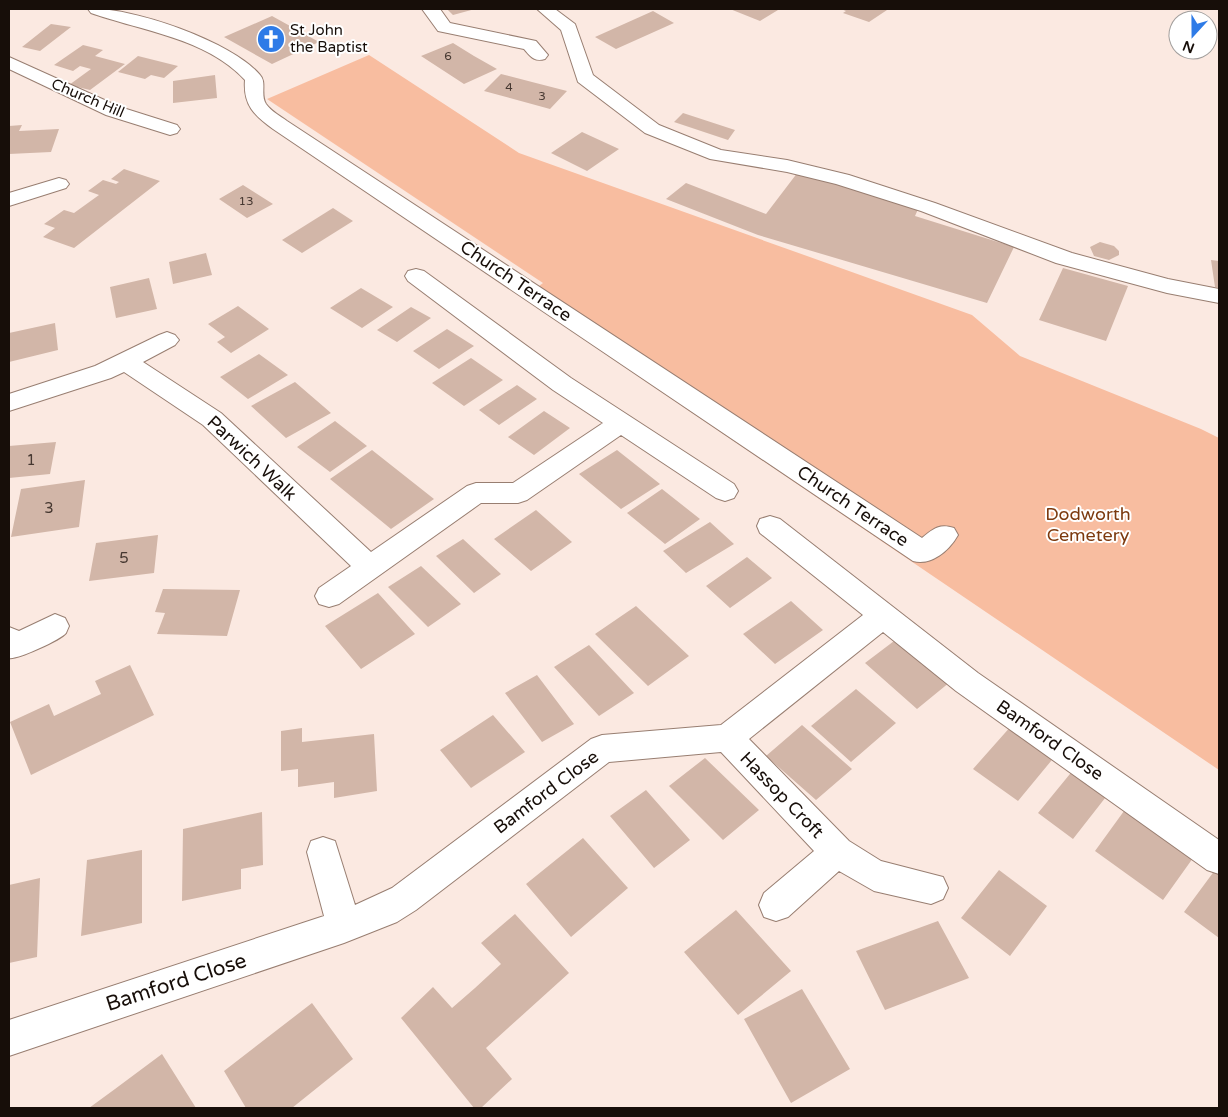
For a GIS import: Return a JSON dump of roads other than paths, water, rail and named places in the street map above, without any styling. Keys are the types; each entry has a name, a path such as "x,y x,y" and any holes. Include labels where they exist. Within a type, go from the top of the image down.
{"street":[{"name":"Church Terrace","path":"97,9 213,46 246,67 254,79 252,95 255,103 280,125 924,554 944,535"},
{"path":"431,9 444,27 530,45 540,54"},
{"path":"545,9 569,28 585,78 652,129 718,155 786,166 842,179 928,206 1064,258 1167,286 1219,296"},
{"name":"Church Hill","path":"9,62 113,111 170,129"},
{"path":"9,200 59,184"},
{"path":"416,276 562,384 725,490"},
{"path":"9,403 103,372 167,340"},
{"name":"Parwich Walk","path":"126,362 212,420 369,567"},
{"path":"329,596 476,494 518,493 621,423"},
{"name":"Bamford Close","path":"770,526 967,682 1219,859"},
{"path":"728,738 884,615"},
{"path":"9,639 13,647 55,626"},
{"name":"Bamford Close","path":"9,1038 344,926 385,910 404,899 602,749 728,738"},
{"name":"Hassop Croft","path":"728,738 837,852 874,875 931,888"},
{"path":"323,852 344,926"},
{"path":"776,905 837,852"}],"place":[{"name":"St John the Baptist","path":"271,39"}],"park label":[{"name":"Dodworth Cemetery","path":"1088,524"}]}
